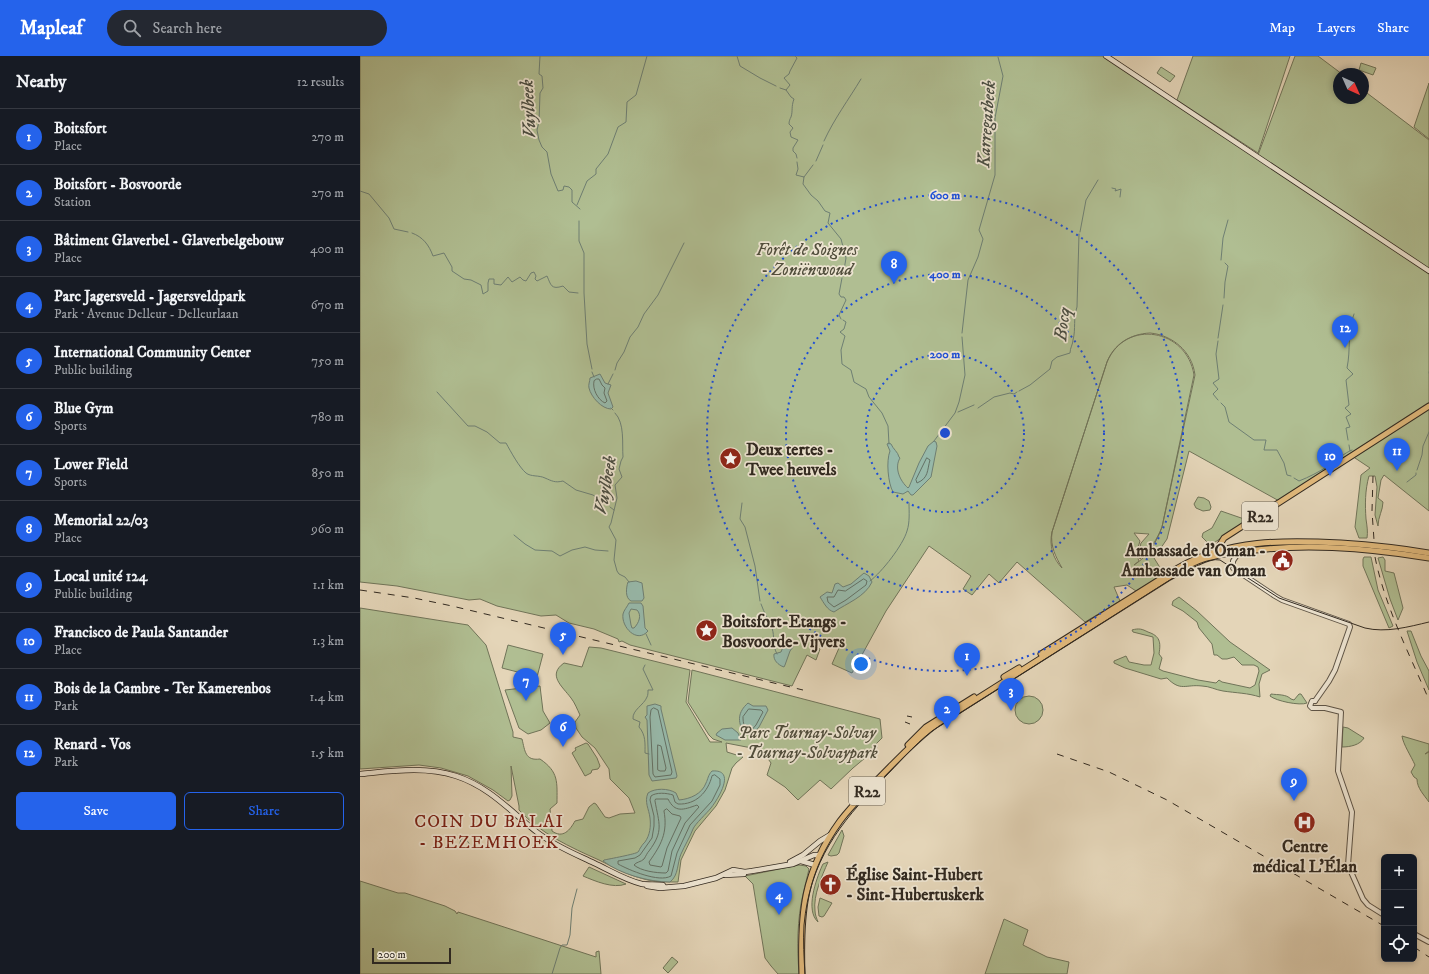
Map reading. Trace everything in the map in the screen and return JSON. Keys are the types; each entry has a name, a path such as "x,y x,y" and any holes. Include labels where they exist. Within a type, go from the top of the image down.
{"main road":[{"path":"1106,56 1429,271"},
{"name":"R22","path":"802,974 802,916 805,900 819,855 831,835 853,806 914,741 937,724 1190,561 1210,553 1221,553 1219,546 1221,541 1429,406"},
{"name":"R22","path":"1226,550 1226,541 1229,536"},
{"path":"1221,553 1226,550 1246,545 1270,542 1316,542 1380,546 1429,552"},
{"path":"1221,553 1280,548 1310,548 1374,551 1429,558"},
{"path":"360,774 407,770 429,770 467,780 492,794 533,829 549,840 622,876 647,886 657,888 684,886 802,861 815,866"},
{"path":"787,864 803,855 820,841 831,835"},
{"path":"799,862 814,855 819,855"},
{"path":"716,878 732,871 749,872"}],"street":[{"path":"1240,552 1233,561 1233,568 1279,599 1349,624 1350,626 1335,670 1317,704 1325,708 1341,712 1338,771 1352,812 1348,865 1363,899 1368,905 1381,913"},
{"path":"1417,936 1429,942"}],"green space":[{"name":"Forêt de Soignes - Zoniënwoud","path":"360,56 1108,56 1258,155 1295,56 1318,56 1334,68 1333,104 1369,104 1369,95 1429,140 1429,511 1384,475 1381,480 1378,498 1383,502 1378,526 1375,515 1377,487 1375,476 1369,476 1366,498 1367,538 1359,538 1355,527 1361,475 1370,468 1352,456 1281,502 1189,451 1167,539 1154,558 1164,574 1136,591 1127,585 1114,587 1120,601 1085,622 1017,562 999,583 989,574 972,595 963,589 971,576 929,546 886,611 852,673 832,664 839,648 822,640 818,648 820,649 816,660 807,655 792,686 630,645 622,641 619,642 618,639 594,629 569,623 556,615 541,616 497,606 480,599 469,600 397,586 360,582","holes":["1150,333 1166,337 1180,346 1190,359 1193,366 1195,375 1162,527 1194,375 1189,359 1180,347 1168,339 1155,335 1141,335 1128,339 1116,348 1107,362 1110,356 1118,345 1129,338 1136,335","1162,527 1154,544 1147,553 1139,562 1134,565 1139,561 1136,554 1140,541 1134,533 1149,534 1141,543 1138,555 1140,559 1153,544","1052,532 1054,552 1062,568 1052,552 1051,542"]},
{"path":"1193,56 1290,56 1258,153 1177,100"},
{"path":"1361,63 1376,68 1373,75 1369,74 1369,68 1360,68"},
{"path":"1161,67 1175,76 1170,82 1157,73"},
{"path":"1429,83 1429,139 1414,127"},
{"path":"1198,497 1209,501 1211,507 1210,510 1203,511 1196,508 1194,504"},
{"path":"1221,511 1247,520 1208,547 1208,543 1202,537 1203,533 1212,528"},
{"path":"1364,557 1371,557 1378,590 1393,626 1389,628 1363,566"},
{"path":"1383,557 1385,560 1385,571 1394,573 1403,608 1398,620 1378,558"},
{"path":"1179,597 1197,611 1230,642 1270,670 1262,674 1259,684 1260,697 1205,686 1180,686 1176,685 1167,678 1161,679 1114,663 1114,661 1126,656 1129,662 1151,665 1154,653 1153,637 1133,632 1132,630 1140,629 1155,635 1159,640 1159,654 1162,658 1159,669 1163,671 1216,683 1219,680 1250,688 1255,685 1259,671 1258,667 1254,665 1242,665 1234,657 1222,659 1217,655 1214,655 1212,644 1199,628 1197,622 1183,611 1172,605 1173,601"},
{"name":"Parc Tournay-Solvay - Tournay-Solvaypark","path":"360,608 468,625 486,645 513,732 513,737 522,739 526,754 531,758 540,759 551,768 556,778 557,803 550,809 552,831 560,834 566,832 575,821 583,819 589,807 594,803 605,817 609,818 620,814 635,813 629,798 610,779 609,769 595,748 582,737 576,728 575,722 580,715 574,702 560,685 556,676 559,667 564,663 582,667 589,647 601,648 690,670 686,702 710,742 722,742 713,739 709,735 688,702 692,670 880,719 882,738 876,744 877,748 831,789 820,780 798,800 785,787 767,775 771,763 762,750 726,743 727,752 743,757 732,768 725,790 716,806 695,831 681,860 678,882 659,882 648,880 623,872 567,845 546,833 528,819 519,810 511,766 512,796 508,801 493,790 468,776 441,768 419,765 360,769"},
{"path":"1407,631 1411,631 1429,671 1429,690 1417,662"},
{"path":"508,645 543,654 537,677 502,668"},
{"path":"540,686 543,711 550,723 541,730 528,734 519,728 505,690"},
{"path":"1271,694 1284,695 1294,700 1299,694 1301,694 1307,703 1299,704 1282,701 1273,698 1270,696"},
{"path":"1029,696 1035,697 1039,700 1042,704 1042,716 1039,720 1035,723 1029,724 1023,723 1019,720 1016,716 1015,710 1016,704 1019,700 1023,697"},
{"path":"1343,727 1348,728 1364,738 1354,745 1342,747"},
{"path":"1402,736 1429,744 1429,751 1425,754 1429,752 1429,802 1419,788 1417,779 1411,772 1415,765 1405,746"},
{"path":"586,743 597,758 600,766 598,769 592,770 591,773 585,776 572,753 576,750 575,748"},
{"path":"842,830 844,836 839,853 837,855 828,855"},
{"path":"828,862 818,886 815,899 815,912 818,922 814,917 812,910 813,895 822,866"},
{"path":"799,865 806,866 809,869 801,904 799,924 799,974 778,974 765,958 753,884 745,876"},
{"path":"589,867 626,884 615,886 598,882 583,876"},
{"path":"360,881 398,893 405,893 445,906 455,911 457,914 458,912 596,957 596,952 599,951 601,974 360,974"},
{"path":"820,898 832,903 822,917 819,916 818,907"},
{"path":"1004,919 1028,930 1023,945 1047,957 1069,962 1067,974 985,974"},
{"path":"672,957 678,962 668,973 663,968"}],"water":[{"path":"600,374 605,383 611,385 608,393 613,407 611,409 604,407 597,402 589,388 590,378"},
{"path":"934,441 936,442 937,446 931,477 913,495 911,495 908,491 903,494 893,492 889,478 888,460 890,451 887,444 891,444 900,458 898,462 899,474 908,488 928,446"},
{"path":"864,573 869,576 872,582 860,596 834,612 824,604 820,597 827,592 832,593 835,584 838,583 843,587 851,584"},
{"path":"636,581 642,583 644,598 642,601 631,601 627,595 626,590 628,582"},
{"path":"629,603 641,603 643,606 645,628 648,631 644,635 635,635 627,629 623,619 623,614","holes":["631,609 639,612 639,619 636,626 632,628 629,613"]},
{"path":"789,643 793,644 793,647 784,667 776,662 774,654 781,652 783,647"},
{"path":"748,703 753,706 766,706 768,710 759,727 751,736 744,733 740,725 740,713"},
{"path":"655,704 661,706 677,776 676,778 652,781 649,775 647,720 645,717 647,715 647,706"},
{"path":"732,728 738,733 741,740 725,740 716,735 722,729"},
{"path":"712,771 719,772 723,775 725,779 724,785 714,804 693,829 681,854 675,876 670,882 644,879 618,870 603,861 636,853 645,842 650,827 647,802 648,793 658,789 665,789 676,793 679,800 687,798 699,793 702,790"}],"waterway":[{"name":"Vuylbeek","path":"540,56 539,74 542,76 543,88 540,93 539,122 537,130 539,140 542,147 547,152 551,174 558,191 563,190 564,186 569,187 572,190 572,202 580,209"},
{"path":"577,205 587,181 596,174 596,169 608,154 618,127 626,122 627,102 636,95 647,56"},
{"path":"737,56 740,66 776,86"},
{"path":"795,56 797,58 789,74 784,78 790,85 786,90 794,99 789,124 793,128 790,132 791,137 798,140 793,148 797,158"},
{"name":"Karregatbeek","path":"962,333 968,280 978,257 983,239 979,230 995,175 995,118 1003,76 998,57"},
{"path":"824,141 861,79"},
{"path":"780,88 786,90"},
{"path":"816,161 823,145"},
{"path":"797,162 798,169 796,175 804,177 803,184 825,211 830,213 828,223 841,239 846,258 843,276"},
{"path":"804,177 813,165"},
{"name":"Bocq","path":"1080,232 1086,200 1098,180"},
{"path":"1112,188 1116,189 1115,191 1121,189 1120,197"},
{"path":"360,191 369,194 389,218 394,229 408,232"},
{"path":"1221,260 1223,238 1228,220"},
{"name":"Vuylbeek","path":"579,221 579,241 584,253 584,293 587,344 592,369"},
{"path":"412,233 425,242 430,248 433,256 444,253 452,267 452,271 464,279 471,280 481,285 483,294 488,291 489,279 494,279 494,284 501,285 508,277 512,282 520,277 526,281 531,273 534,272 536,276 535,279 537,281 547,276 552,286 563,286 569,292 578,293"},
{"name":"Bocq","path":"1019,391 1030,385 1050,369 1052,361 1057,357 1070,353 1073,343 1077,307 1079,234"},
{"path":"615,370 630,337 658,295 684,243"},
{"path":"1224,298 1228,266 1225,263"},
{"path":"841,319 839,315 846,300 839,294 842,278"},
{"path":"1218,338 1223,305"},
{"path":"1348,440 1346,428 1350,427 1346,417 1351,414 1345,408 1349,405 1346,380 1353,374 1347,368 1350,334 1354,314"},
{"path":"843,320 846,322 844,329 840,332 845,336 841,350 842,364 851,370 854,382 866,389 869,397 882,413 888,426 889,444"},
{"name":"Karregatbeek","path":"934,441 955,413 959,402 965,375 962,337"},
{"path":"1218,341 1216,354 1219,379 1213,383 1218,389 1213,394 1218,400"},
{"name":"Vuylbeek","path":"592,372 594,377"},
{"path":"608,384 613,374"},
{"path":"437,392 468,426 475,426 487,432 500,443 506,443 526,473 558,482 563,481 576,490 593,495 607,505"},
{"name":"Bocq","path":"978,408 994,397 1010,393 1014,394 1017,392"},
{"path":"1221,403 1225,407 1229,422 1254,440 1266,440 1264,450 1277,450 1284,463 1287,475 1291,476"},
{"name":"Bocq","path":"958,412 974,405"},
{"name":"Vuylbeek","path":"615,413 622,428 623,457 619,469 622,477 615,485 617,498 609,527 616,540 614,560 617,571 629,582"},
{"path":"1417,470 1422,455 1423,446 1429,432"},
{"path":"1349,445 1350,451"},
{"path":"1294,478 1299,481 1310,476 1352,450"},
{"path":"1407,482 1416,475 1416,473"},
{"path":"742,503 740,519 745,527 755,566 760,601"},
{"name":"Karregatbeek","path":"870,581 892,558 905,537 909,524 909,503"},
{"name":"Vuylbeek","path":"610,507 614,510"},
{"path":"514,535 535,550 552,551 560,556 572,550 585,547 595,550 608,551"},
{"path":"761,604 772,628 777,654"},
{"name":"Vuylbeek","path":"646,634 651,645"},
{"name":"Vuylbeek","path":"645,665 643,669 653,690 648,690 647,697 634,713 633,719 640,722 639,727 644,736 645,753 649,754"},
{"path":"454,839 466,839 470,845"},
{"path":"459,847 461,839"},
{"path":"552,974 560,948 562,945 567,945 570,935 572,908 577,889"}],"tram line":[{"path":"805,974 804,925 807,902 813,882 829,845 840,828 867,796 912,749 932,731 1184,571 1206,561 1220,560 1279,598 1365,628 1389,630 1429,622"}],"railway":[{"path":"1373,476 1372,511 1374,540"},
{"path":"1375,557 1379,576 1391,612 1429,700"},
{"path":"360,590 414,598 452,606 803,690"},
{"path":"907,716 912,717"},
{"path":"905,722 910,724"},
{"path":"1057,754 1109,772 1167,800 1381,924"},
{"path":"1417,949 1429,957"}],"place":[{"name":"Memorial 22/03","path":"894,284"},
{"name":"Renard - Vos","path":"1345,348"},
{"name":"Deux tertes - Twee heuvels","path":"730,459"},
{"name":"Bois de la Cambre - Ter Kamerenbos","path":"1397,471"},
{"name":"Francisco de Paula Santander","path":"1330,476"},
{"name":"Ambassade d'Oman - Ambassade van Oman","path":"1282,560"},
{"name":"Boitsfort-Etangs - Bosvoorde-Vijvers","path":"707,631"},
{"name":"International Community Center","path":"563,655"},
{"name":"Boitsfort","path":"967,676"},
{"name":"Lower Field","path":"526,701"},
{"name":"Bâtiment Glaverbel - Glaverbelgebouw","path":"1011,711"},
{"name":"Boitsfort - Bosvoorde","path":"947,729"},
{"name":"Blue Gym","path":"563,747"},
{"name":"Local unité 124","path":"1294,801"},
{"name":"Centre médical L'Élan","path":"1305,822"},
{"name":"Église Saint-Hubert - Sint-Hubertuskerk","path":"831,884"},
{"name":"Parc Jagersveld - Jagersveldpark","path":"779,915"}],"district":[{"name":"COIN DU BALAI - BEZEMHOEK","path":"489,831"}]}
